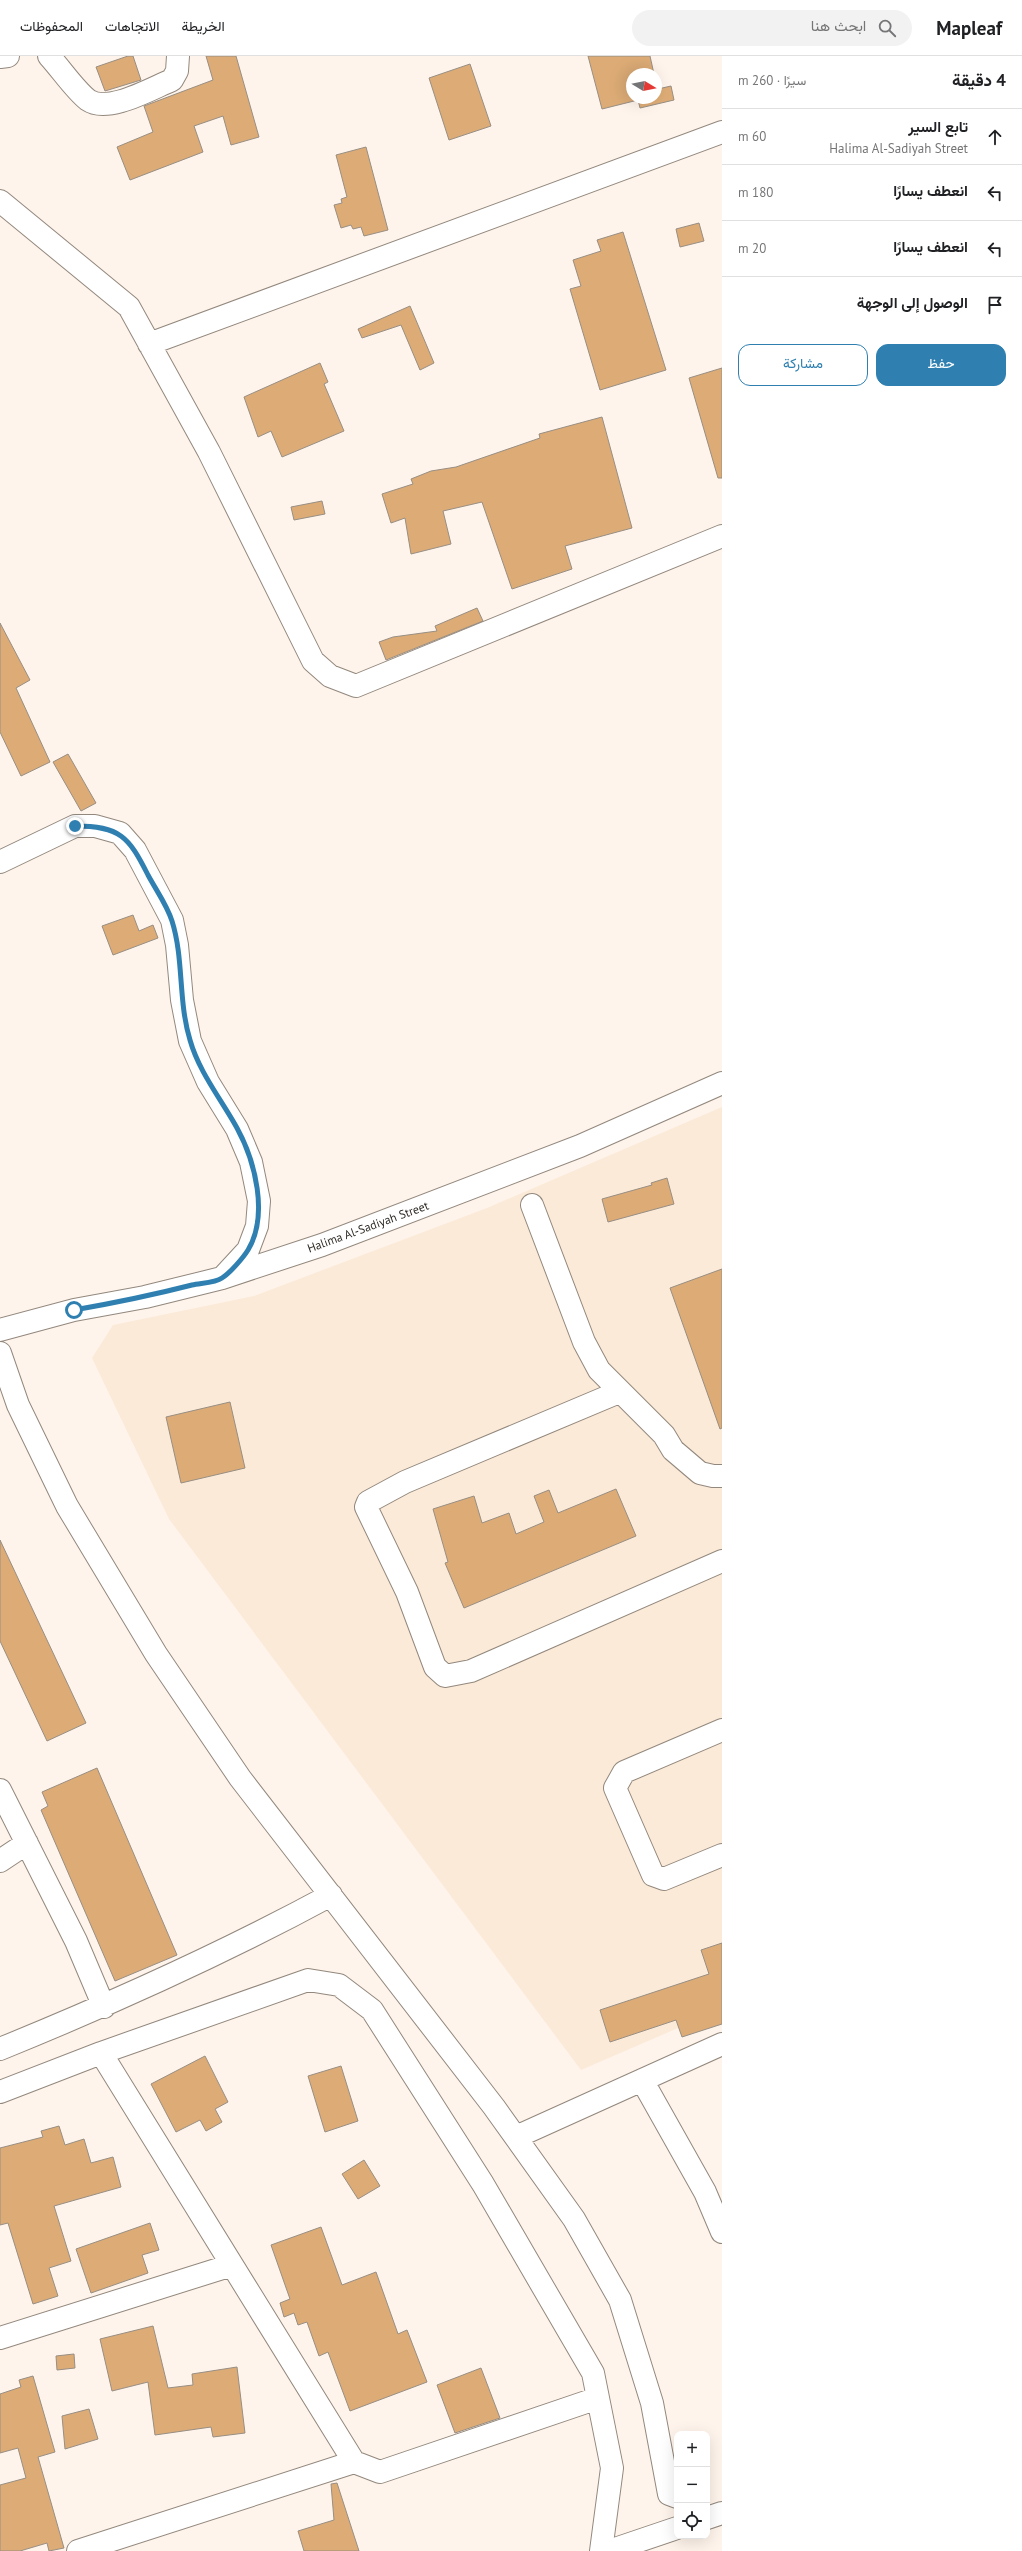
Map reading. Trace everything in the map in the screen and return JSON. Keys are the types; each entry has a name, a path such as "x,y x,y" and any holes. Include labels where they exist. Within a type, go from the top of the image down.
{"street":[{"path":"0,57 8,56"},
{"path":"49,56 88,100 99,104 112,104 172,80 177,71 178,56"},
{"path":"149,344 722,132"},
{"path":"0,201 129,307 209,452 313,661 330,676 356,686 722,536"},
{"path":"0,862 75,826 95,826 120,833 136,850 172,920 177,945 182,1000 190,1041 208,1082 238,1129 251,1162 259,1201 257,1226 248,1250 222,1278"},
{"name":"Halima Al-Sadiyah Street","path":"0,1330 74,1310 146,1297 222,1278 400,1216 580,1146 722,1082"},
{"path":"532,1205 584,1342 599,1370 619,1392 664,1434 673,1450 700,1473 713,1476 722,1476"},
{"path":"0,1353 18,1404 67,1506 156,1654 240,1778 516,2137 574,2219 620,2300 652,2403 669,2494 674,2496"},
{"path":"619,1392 405,1482 368,1502 366,1507 407,1592 435,1667 444,1676 471,1671 722,1561"},
{"path":"722,1730 624,1772 615,1788 653,1875 656,1878 664,1878 722,1855"},
{"path":"0,1790 76,1941 104,2007"},
{"path":"0,1861 27,1843"},
{"path":"0,2049 104,2007 263,1932 331,1895"},
{"path":"0,2092 101,2053 308,1980 339,1985 372,2010 483,2184 593,2373 612,2468 601,2551"},
{"path":"516,2137 722,2044"},
{"path":"101,2053 354,2462 380,2472 598,2398"},
{"path":"642,2080 705,2192 722,2232"},
{"path":"0,2338 232,2265"},
{"path":"78,2551 354,2462"},
{"path":"609,2551 674,2529"}],"shaded area":[{"path":"722,1107 722,2009 581,2070 169,1519 92,1358 113,1325 254,1296 487,1208"}],"building":[{"path":"128,56 133,56 141,80 105,91 96,67"},
{"path":"206,56 236,56 259,137 231,145 223,116 194,126 203,152 130,180 117,147 153,132 144,106 213,80"},
{"path":"588,56 650,56 653,68 626,68 626,103 602,109"},
{"path":"470,64 491,126 449,140 429,78"},
{"path":"671,86 674,100 662,103 662,88"},
{"path":"639,104 657,104 640,108"},
{"path":"366,147 388,230 364,236 361,227 353,229 351,225 341,228 334,205 342,203 341,199 347,197 336,155"},
{"path":"699,223 704,241 680,247 676,229"},
{"path":"623,232 666,370 600,390 570,289 581,286 573,260 601,251 597,240"},
{"path":"410,306 434,363 420,370 401,325 362,338 358,329"},
{"path":"320,363 328,382 324,384 344,431 282,457 271,431 258,437 244,397"},
{"path":"722,368 722,478 718,478 689,378"},
{"path":"602,417 632,528 565,546 572,569 512,589 482,502 443,511 451,544 411,554 405,518 391,523 382,494 413,484 411,479 431,471 456,467 540,438 539,434"},
{"path":"322,501 325,514 294,520 291,507"},
{"path":"477,608 483,621 386,660 379,642 393,637 437,631 435,626"},
{"path":"0,623 30,680 16,688 50,762 21,776 0,732"},
{"path":"68,754 96,803 81,811 53,762"},
{"path":"133,915 139,931 153,925 158,938 113,955 102,926"},
{"path":"667,1178 674,1204 608,1222 602,1199 652,1185 651,1183"},
{"path":"722,1269 722,1428 720,1429 670,1288"},
{"path":"230,1402 245,1468 181,1483 166,1417"},
{"path":"616,1489 636,1536 464,1608 445,1563 448,1562 433,1509 474,1496 482,1523 509,1513 516,1534 544,1522 534,1496 549,1490 558,1513"},
{"path":"0,1540 86,1723 47,1741 0,1641"},
{"path":"97,1768 177,1955 115,1981 41,1810 48,1806 42,1792"},
{"path":"722,1943 722,2024 682,2037 676,2020 610,2042 600,2010 709,1974 701,1950"},
{"path":"205,2056 228,2102 215,2109 222,2122 206,2131 200,2120 176,2132 151,2084"},
{"path":"341,2066 358,2121 325,2132 308,2076"},
{"path":"59,2126 65,2145 84,2139 91,2163 113,2157 121,2187 54,2206 71,2261 49,2268 58,2296 33,2304 8,2223 0,2225 0,2148 43,2137 41,2131"},
{"path":"364,2160 380,2186 358,2199 342,2174"},
{"path":"150,2223 159,2250 142,2255 148,2273 91,2293 76,2249"},
{"path":"321,2227 342,2285 376,2272 398,2334 407,2330 427,2382 350,2411 328,2352 319,2356 307,2322 298,2325 294,2313 284,2317 280,2303 290,2299 271,2245"},
{"path":"153,2326 168,2388 193,2385 192,2374 237,2367 245,2433 213,2437 211,2427 155,2435 148,2382 112,2391 100,2339"},
{"path":"74,2354 75,2368 57,2370 56,2356"},
{"path":"481,2368 500,2418 455,2433 437,2385"},
{"path":"33,2376 55,2452 38,2457 64,2548 49,2551 47,2543 20,2551 0,2551 0,2485 26,2478 18,2448 0,2453 0,2394 21,2387 19,2380"},
{"path":"89,2409 98,2439 65,2449 62,2416"},
{"path":"337,2483 359,2551 304,2551 298,2531 334,2520 331,2484"}],"route":[{"path":"74,1310 146,1297 222,1278 248,1250 257,1226 259,1201 251,1162 238,1129 208,1082 190,1041 182,1000 177,945 172,920 136,850 120,833 95,826 75,826"}]}
